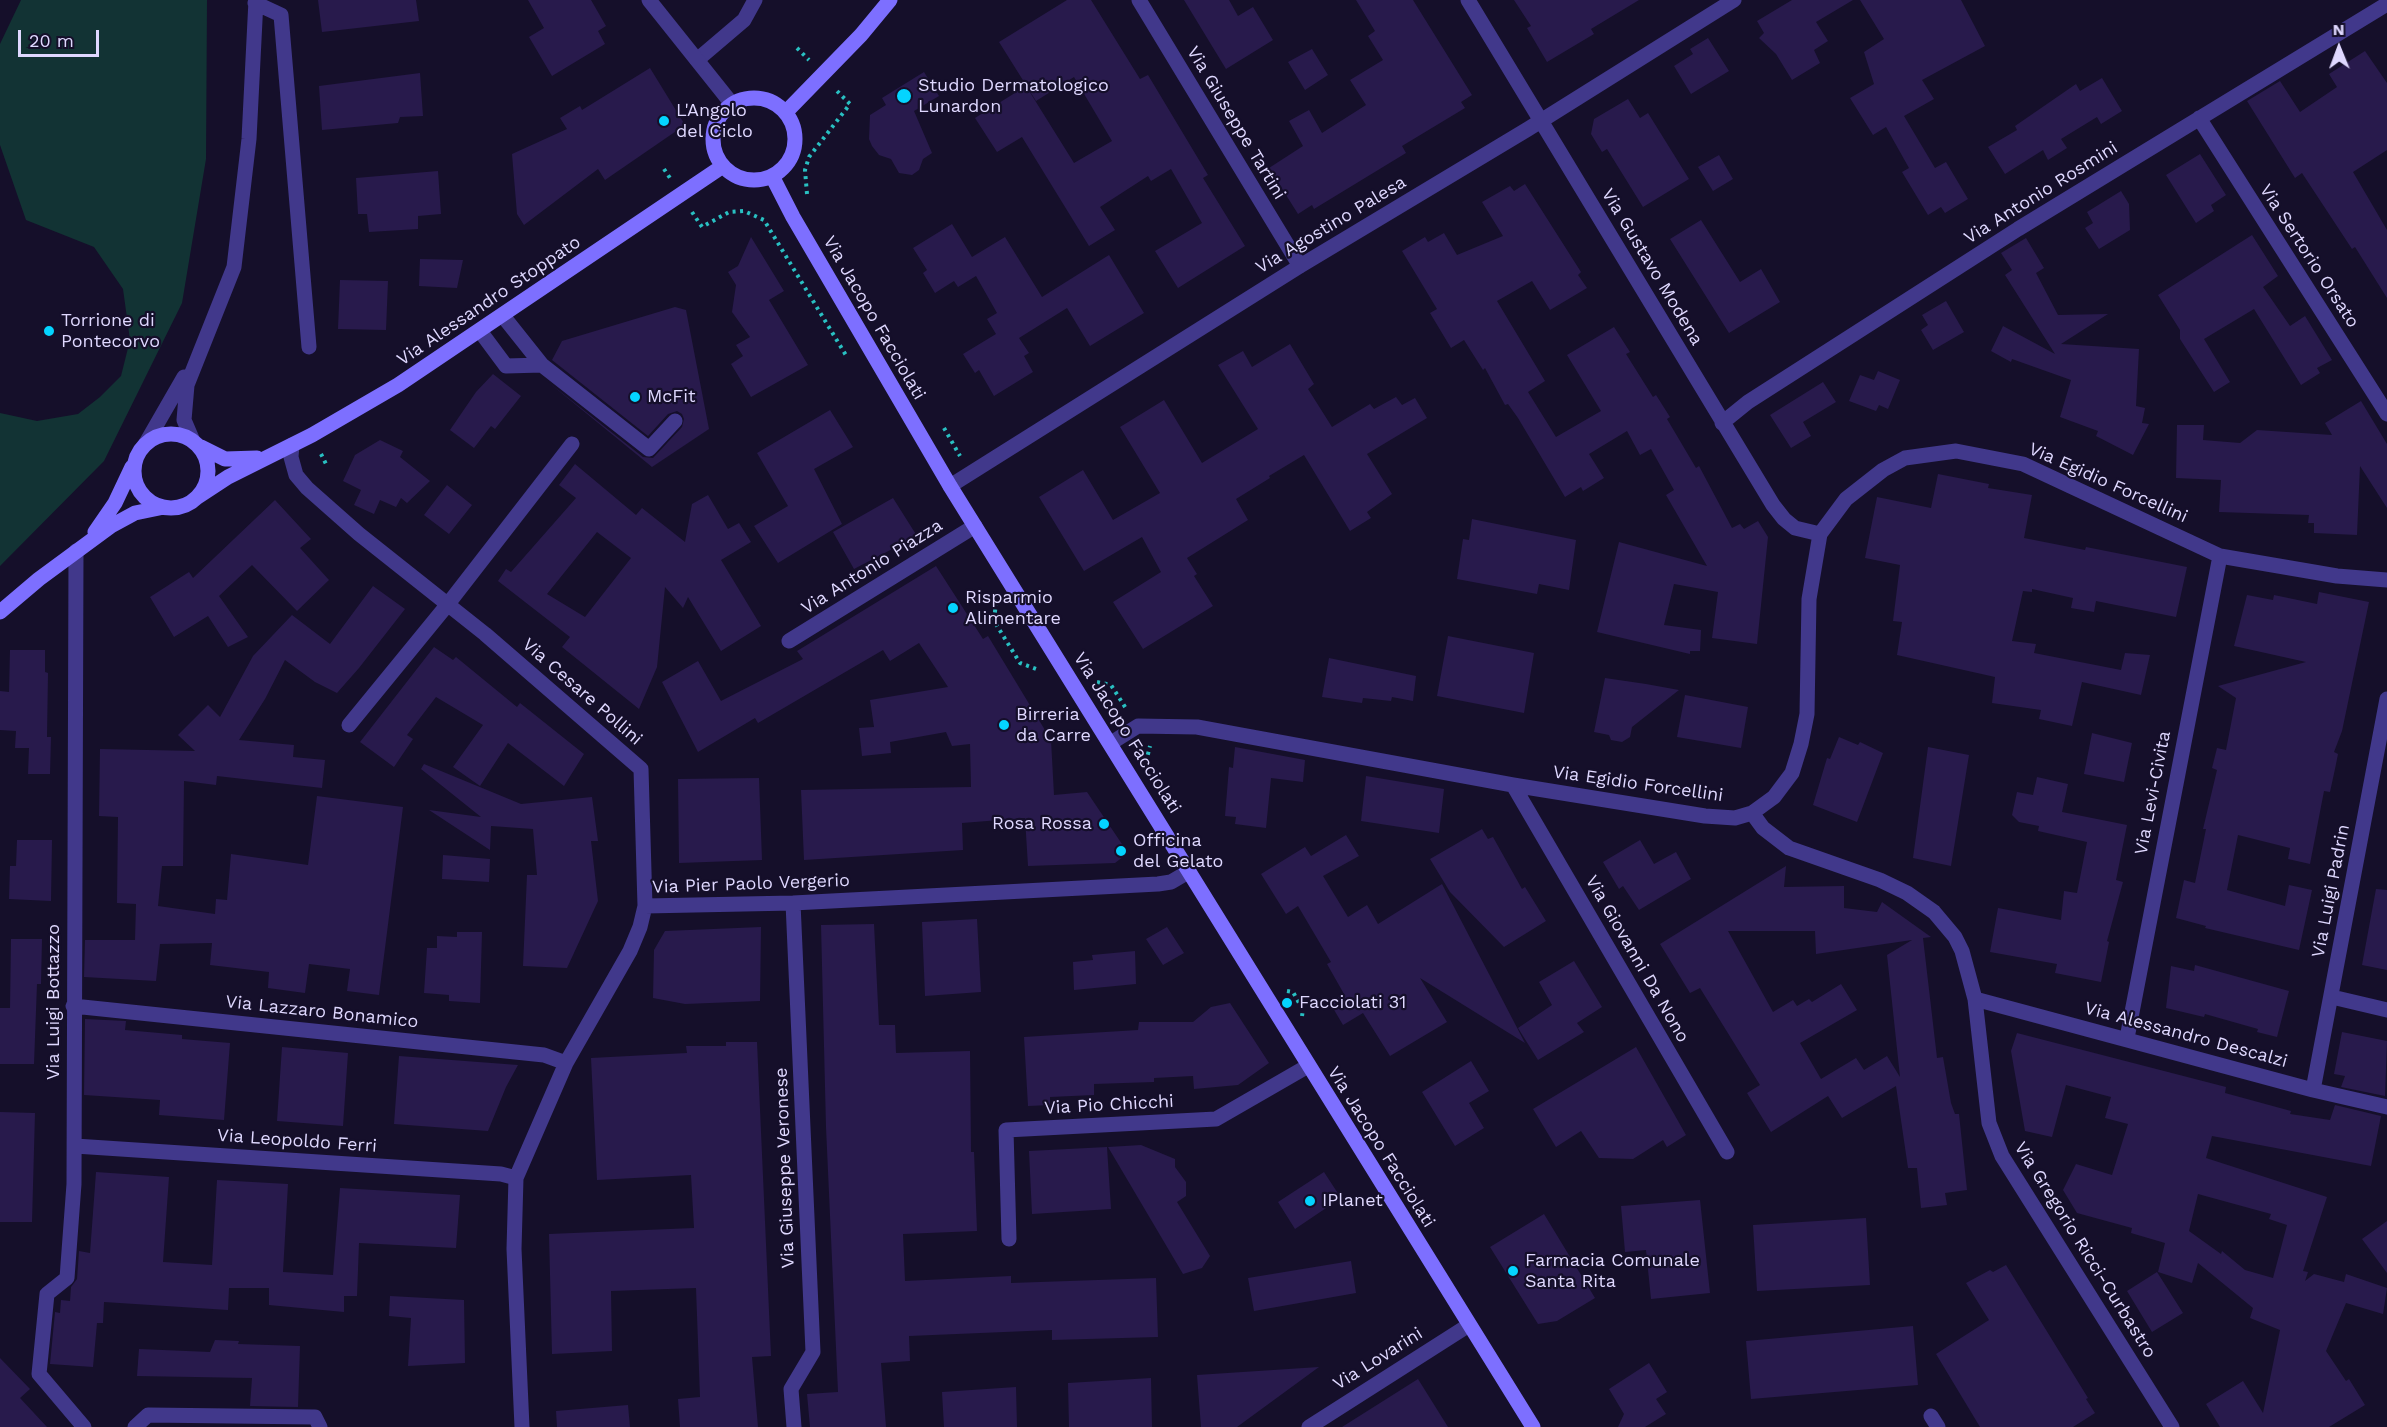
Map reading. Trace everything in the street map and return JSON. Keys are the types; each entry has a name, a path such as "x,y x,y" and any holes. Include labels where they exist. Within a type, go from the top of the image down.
{"main road":[{"path":"786,112 854,43 890,0"},
{"path":"746,98 761,98 775,103 786,112 792,123 795,147 783,169 772,176 755,180 738,177 723,166 716,154 713,140 715,126 732,104 746,98"},
{"name":"Via Alessandro Stoppato","path":"196,498 228,477 292,445 398,385 723,166"},
{"name":"Via Jacopo Facciolati","path":"772,176 793,217 950,486 1111,742 1188,872 1533,1427"},
{"path":"0,612 76,551 119,521 135,513 182,506 196,498 204,486 208,472 206,458 196,443 180,435 165,434 146,443 134,462 115,503 95,531 76,551"},
{"name":"Via Alessandro Stoppato","path":"196,443 208,453 225,459 269,456"},
{"path":"134,462 134,479 142,495 164,507"}],"street":[{"path":"649,0 732,104"},
{"path":"697,60 744,20 755,0"},
{"name":"Via Giuseppe Tartini","path":"1139,0 1300,266"},
{"name":"Via Gustavo Modena","path":"1468,0 1722,423 1784,519 1806,532 1820,534"},
{"name":"Via Agostino Palesa","path":"950,486 1300,266 1542,120 1734,0"},
{"path":"196,443 184,420 184,400 202,343 234,267 249,139 255,1 281,15 309,347"},
{"name":"Via Antonio Rosmini","path":"1722,423 1748,402 1888,312 2387,4"},
{"name":"Via Sertorio Orsato","path":"2199,118 2387,414"},
{"path":"503,316 542,365 649,449 675,421"},
{"path":"480,331 506,366 542,365"},
{"path":"146,443 202,343"},
{"path":"349,725 448,604 572,444"},
{"name":"Via Cesare Pollini","path":"292,445 291,457 296,475 359,534 448,604 641,769 645,906"},
{"name":"Via Egidio Forcellini","path":"1111,742 1138,726 1197,727 1513,785 1706,816 1735,818 1752,813 1774,797 1792,773 1801,744 1807,714 1809,599 1820,534 1846,499 1883,470 1905,458 1956,451 2023,464 2220,556 2337,576 2387,580"},
{"name":"Via Antonio Piazza","path":"789,641 975,526"},
{"name":"Via Luigi Bottazzo","path":"76,551 74,1184 66,1278 46,1294 39,1374 84,1427"},
{"name":"Via Levi-Civita","path":"2127,1038 2220,556"},
{"name":"Via Luigi Padrin","path":"2313,1090 2387,699"},
{"name":"Via Giovanni Da Nono","path":"1513,785 1727,1152"},
{"name":"Via Gregorio Ricci-Curbastro","path":"1752,813 1763,828 1789,848 1880,880 1907,893 1934,912 1955,937 1962,951 1975,999 1989,1124 2002,1156 2172,1427"},
{"name":"Via Pier Paolo Vergerio","path":"522,1427 514,1249 516,1178 566,1063 630,951 645,906 793,903 1158,884 1171,882 1188,872"},
{"name":"Via Giuseppe Veronese","path":"793,903 813,1352 791,1389 794,1427"},
{"path":"2332,997 2387,1010"},
{"name":"Via Alessandro Descalzi","path":"1975,999 2127,1038 2313,1090 2387,1107"},
{"name":"Via Lazzaro Bonamico","path":"73,1006 544,1054 566,1063"},
{"name":"Via Pio Chicchi","path":"1009,1239 1006,1130 1216,1119 1308,1066"},
{"name":"Via Leopoldo Ferri","path":"75,1146 501,1174 516,1178"},
{"name":"Via Lovarini","path":"1309,1427 1469,1325"},
{"path":"135,1427 148,1415 315,1417 320,1427"}],"path":[{"path":"809,198 806,193 805,170 809,157 850,104"},
{"path":"702,227 729,212 744,211 764,220 772,230"},
{"path":"941,424 970,474"},
{"path":"1093,675 1099,685 1111,685"}],"green space":[{"path":"21,0 207,0 206,159 182,303 104,461 0,566 0,413 37,421 78,414 100,397 121,376 130,340 123,289 94,247 26,220 0,145 0,44"}],"building":[{"path":"318,0 416,0 419,21 322,32"},
{"path":"528,0 591,0 606,26 598,31 605,44 552,76 529,37 544,28"},
{"path":"1067,0 1091,0 1140,79 1148,75 1208,175 1203,178 1245,246 1178,288 1155,251 1202,223 1171,169 1151,181 1148,176 1100,207 1115,230 1089,246 1022,137 997,152 975,118 1026,86 1074,163 1112,141 1074,77 1036,101 999,42"},
{"path":"1184,0 1229,0 1238,16 1253,7 1273,40 1226,69"},
{"path":"1356,0 1413,0 1472,95 1461,102 1465,108 1402,146 1406,153 1314,209 1312,205 1298,214 1269,168 1303,146 1289,121 1309,110 1322,133 1366,105 1350,80 1383,60 1368,36 1375,31"},
{"path":"1514,0 1639,0 1591,29 1594,34 1547,62 1527,28 1531,26"},
{"path":"1792,0 1853,0 1816,22 1828,41 1814,50 1820,63 1792,80 1776,54 1759,38 1764,33 1757,21"},
{"path":"1860,0 1961,0 1985,46 1922,80 1934,99 1904,116 1935,168 1946,162 1968,199 1945,213 1941,207 1928,215 1902,172 1909,168 1886,127 1873,135 1850,98 1874,84 1864,52 1884,39"},
{"path":"1708,38 1729,71 1691,94 1674,66 1693,54 1690,49"},
{"path":"1312,49 1328,75 1305,90 1288,62"},
{"path":"2365,51 2387,83 2387,150 2353,172 2387,230 2387,298 2355,247 2352,249 2302,173 2295,178 2247,101 2280,81 2300,112 2337,87 2329,74"},
{"path":"650,68 685,125 605,180 598,169 524,225 517,214 512,154 567,129 560,118 580,106 582,110"},
{"path":"924,72 939,96 914,111 932,153 923,159 919,170 912,175 899,173 891,159 879,155 872,146 869,139 870,115 886,105 882,98"},
{"path":"420,73 423,116 400,117 398,123 322,130 319,86"},
{"path":"2102,78 2122,111 2101,124 2097,117 2061,139 2067,148 2048,160 2043,150 2005,174 1988,147 2017,130 2015,126 2076,84 2080,91"},
{"path":"1628,99 1640,118 1648,113 1689,179 1643,207 1607,149 1602,152 1591,134 1594,119"},
{"path":"2200,154 2226,195 2211,205 2214,211 2196,223 2166,175"},
{"path":"1719,155 1733,179 1713,191 1698,167"},
{"path":"438,171 441,214 418,216 418,229 369,232 367,214 358,214 356,178"},
{"path":"1525,184 1581,272 1578,275 1587,288 1550,310 1532,281 1497,301 1545,381 1528,392 1556,437 1601,411 1567,355 1614,327 1630,352 1626,354 1653,397 1656,395 1670,417 1667,419 1696,468 1699,466 1732,528 1740,524 1744,529 1758,521 1768,537 1757,644 1712,638 1718,592 1674,584 1664,625 1701,630 1700,651 1690,651 1690,654 1597,632 1619,542 1707,566 1666,495 1674,490 1651,449 1640,455 1627,431 1589,454 1604,478 1583,491 1581,487 1565,497 1518,418 1508,404 1505,405 1485,368 1483,370 1464,340 1451,348 1430,313 1437,309 1402,251 1425,237 1428,242 1444,233 1457,255 1503,236 1482,202 1510,186 1514,191"},
{"path":"2121,191 2129,204 2130,230 2099,249 2085,228 2093,223 2087,212"},
{"path":"1701,220 1740,282 1761,269 1780,302 1729,333 1670,239"},
{"path":"952,224 972,257 1005,237 1042,297 1109,255 1144,313 1090,346 1067,308 1019,338 1029,353 1024,356 1033,372 994,396 979,370 975,373 963,354 996,334 987,319 997,313 976,276 958,287 954,281 935,293 923,273 927,270 913,248"},
{"path":"2252,235 2278,276 2263,287 2290,326 2305,316 2332,360 2317,368 2320,373 2301,385 2254,309 2204,339 2230,382 2214,392 2180,339 2180,330 2158,295"},
{"path":"751,237 784,291 769,300 808,365 751,397 731,364 743,356 736,345 750,337 732,312 736,285 728,272 738,266"},
{"path":"2026,238 2044,268 2036,273 2058,315 2108,314 2061,344 2139,349 2136,406 2145,408 2142,423 2149,424 2133,455 2096,436 2098,431 2060,417 2071,380 2012,359 2011,362 1991,351 2003,326 2055,354 2005,275 2012,270 2001,253"},
{"path":"420,259 463,260 457,288 419,286"},
{"path":"340,280 388,281 386,330 338,329"},
{"path":"1946,301 1964,332 1933,350 1921,330 1928,325 1922,315"},
{"name":"McFit","path":"675,307 686,310 709,429 652,467 548,382 643,457 653,458 682,427 684,419 682,414 677,411 668,414 648,436 552,360 562,341"},
{"path":"1290,344 1314,384 1308,389 1332,427 1370,404 1374,409 1396,397 1402,405 1415,398 1427,418 1367,454 1392,494 1367,512 1371,518 1350,531 1304,455 1269,476 1270,478 1236,499 1248,520 1187,558 1197,574 1194,576 1213,606 1143,649 1113,602 1161,572 1142,537 1084,571 1039,497 1083,470 1113,520 1160,493 1120,427 1164,400 1202,463 1258,429 1218,365 1243,351 1252,367"},
{"path":"1878,371 1900,380 1888,409 1879,405 1876,411 1849,401 1860,375 1874,380"},
{"path":"493,374 521,396 495,429 491,426 474,448 450,430 476,392"},
{"path":"1823,382 1836,402 1803,422 1811,436 1791,448 1770,415"},
{"path":"2361,401 2387,444 2387,508 2360,466 2357,535 2314,533 2314,523 2308,523 2309,515 2219,512 2221,480 2176,478 2177,425 2204,425 2203,440 2240,443 2257,430 2332,435 2325,423"},
{"path":"830,410 853,447 814,469 842,524 778,563 754,526 788,506 757,453"},
{"path":"380,440 403,451 400,457 430,481 407,503 401,498 396,507 380,500 374,514 354,505 361,490 343,481 355,455"},
{"path":"575,464 636,515 642,508 685,542 692,504 708,495 728,529 739,523 751,542 721,560 761,626 721,651 688,597 683,608 665,587 657,667 639,709 562,647 570,637 498,581 506,569 511,572 576,498 559,485","holes":["597,532 631,558 585,617 547,594"]},
{"path":"1938,474 1989,484 1988,488 2032,495 2024,538 2085,550 2086,547 2187,567 2176,617 2096,601 2094,612 2071,608 2073,598 2032,589 2032,592 2023,591 2012,641 2036,644 2034,653 2121,670 2125,653 2150,655 2141,695 2082,682 2072,726 2039,719 2041,710 1992,703 1995,677 1897,655 1902,622 1893,621 1900,565 1865,558 1877,497 1931,508"},
{"path":"447,485 472,505 449,534 424,515"},
{"path":"893,498 917,536 854,569 833,532"},
{"path":"275,500 311,539 300,548 329,580 297,611 252,565 219,596 248,637 228,647 208,616 174,637 150,597 189,572 193,578"},
{"path":"1472,519 1576,540 1569,590 1539,584 1537,594 1457,579 1463,539 1469,540"},
{"path":"936,566 983,639 988,636 1051,740 1054,795 1087,792 1128,853 1115,863 1028,866 1025,818 962,823 963,850 804,860 801,790 971,787 970,744 952,746 946,732 890,742 891,753 862,756 859,728 874,727 870,700 948,687 919,643 890,661 883,650 758,723 755,718 698,752 662,682 698,661 721,701 803,659 797,651"},
{"path":"373,586 405,609 359,668 337,693 315,682 285,660 265,699 239,740 294,745 293,757 325,760 322,788 217,776 216,785 184,781 183,866 162,866 158,906 215,914 216,899 227,900 231,854 308,865 317,796 403,807 379,995 347,991 350,969 309,964 305,993 268,988 269,972 210,965 212,943 160,944 156,981 84,977 85,940 135,940 136,904 117,903 118,817 99,816 100,749 195,751 178,735 208,705 220,717 253,656 292,615 330,644"},
{"path":"2319,592 2369,602 2342,731 2334,752 2338,754 2330,792 2324,791 2310,864 2288,859 2290,848 2238,835 2227,890 2285,906 2289,885 2312,890 2299,950 2205,928 2206,926 2176,918 2184,880 2195,883 2206,829 2203,829 2217,770 2212,768 2217,748 2226,750 2236,698 2218,686 2306,662 2234,646 2247,595 2273,600 2274,595 2317,604"},
{"path":"1448,636 1534,653 1524,713 1437,696"},
{"path":"434,647 453,660 456,657 517,707 520,703 584,754 564,786 508,743 480,786 453,767 483,725 436,697 407,735 413,739 394,767 360,742"},
{"path":"10,650 45,650 45,672 48,673 47,737 51,737 50,774 28,774 29,748 15,748 16,731 0,730 0,691 9,692"},
{"path":"1329,658 1416,676 1413,701 1392,697 1391,701 1363,698 1362,703 1322,697"},
{"path":"1605,678 1679,690 1632,727 1630,737 1622,742 1611,740 1609,735 1594,732"},
{"path":"1685,695 1748,707 1741,748 1677,737"},
{"path":"2092,733 2132,743 2124,782 2084,774"},
{"path":"1839,737 1858,745 1860,742 1883,753 1857,822 1813,805 1827,758 1830,759"},
{"path":"1235,747 1305,760 1303,782 1271,778 1266,828 1235,824 1236,817 1225,816 1229,767 1233,768"},
{"path":"1928,747 1969,755 1951,866 1913,858"},
{"path":"424,764 521,804 592,797 598,841 591,841 598,901 567,968 523,966 527,875 537,875 533,829 491,826 490,850 429,810 481,817 421,769"},
{"path":"1366,776 1444,789 1439,833 1361,821"},
{"path":"2037,777 2068,784 2062,812 2127,825 2116,880 2123,882 2107,941 2109,942 2101,982 2055,973 2057,964 1990,952 1998,908 2061,920 2064,891 2077,893 2087,842 2038,831 2039,826 2019,822 2012,815 2017,792 2033,795"},
{"path":"759,778 762,860 679,863 678,779"},
{"path":"1482,829 1488,839 1493,837 1522,889 1525,887 1546,921 1504,947 1450,892 1430,859"},
{"path":"1346,835 1359,856 1323,876 1348,917 1367,905 1378,924 1442,884 1525,1043 1420,978 1447,1022 1390,1056 1363,1013 1343,1025 1330,1003 1344,994 1327,964 1331,962 1298,906 1286,914 1261,874 1305,847 1311,856"},
{"path":"17,840 52,840 51,901 9,899 10,866 16,866"},
{"path":"1640,840 1654,864 1676,852 1691,879 1639,910 1623,886 1619,889 1603,862"},
{"path":"443,855 490,859 489,882 442,879"},
{"path":"1786,866 1784,887 1844,886 1844,908 1877,912 1882,902 1931,937 1923,938 1937,1058 1943,1057 1951,1103 1955,1114 1959,1114 1967,1190 1945,1193 1947,1205 1921,1208 1917,1168 1908,1168 1896,1086 1842,1118 1828,1096 1771,1132 1747,1093 1760,1085 1700,988 1690,993 1660,944","holes":["1728,931 1815,931 1816,954 1912,940 1887,955 1900,1077 1887,1056 1864,1070 1856,1058 1821,1079 1800,1043 1857,1010 1841,984 1812,1002 1809,999 1797,1006 1793,1000 1773,1012"]},
{"path":"2376,889 2387,890 2387,970 2362,965"},
{"path":"977,919 981,992 925,996 922,922"},
{"path":"874,924 879,1025 895,1025 896,1053 970,1051 971,1152 974,1152 977,1231 903,1234 905,1281 1011,1276 1011,1283 1156,1278 1158,1337 1052,1340 1052,1330 909,1336 910,1361 881,1363 886,1427 810,1427 807,1394 838,1392 826,1127 821,925"},
{"path":"761,927 760,1001 685,1004 653,998 654,950 665,931"},
{"path":"1167,927 1184,953 1163,965 1146,939"},
{"path":"457,932 482,932 480,1003 449,1001 449,995 424,993 427,948 437,948 437,936 457,937"},
{"path":"11,939 42,939 41,984 37,984 34,1064 0,1064 0,1008 10,1008"},
{"path":"1135,951 1136,984 1074,990 1073,962 1093,960 1092,955"},
{"path":"1574,961 1602,1007 1577,1023 1584,1032 1538,1060 1518,1028 1552,1005 1539,982"},
{"path":"2195,965 2289,991 2277,1037 2257,1032 2258,1029 2205,1014 2204,1017 2166,1008 2171,966 2194,971"},
{"path":"1230,1003 1269,1063 1238,1085 1194,1089 1193,1076 1154,1078 1154,1082 1094,1084 1094,1095 1050,1097 1050,1105 1028,1106 1024,1037 1138,1030 1139,1022 1193,1022 1211,1007"},
{"path":"85,1019 126,1021 125,1030 182,1035 182,1039 230,1043 224,1120 159,1115 160,1100 84,1095"},
{"path":"2342,1032 2387,1041 2385,1096 2341,1087 2345,1076 2334,1074"},
{"path":"2017,1033 2226,1087 2225,1093 2291,1111 2290,1114 2330,1120 2335,1105 2381,1116 2371,1166 2212,1136 2206,1158 2327,1197 2303,1271 2308,1272 2305,1281 2314,1274 2344,1282 2346,1274 2387,1288 2383,1314 2346,1303 2326,1351 2346,1381 2349,1379 2365,1405 2329,1427 2220,1427 2206,1404 2243,1381 2263,1413 2280,1330 2250,1318 2253,1308 2198,1263 2192,1283 2158,1272 2165,1243 2131,1233 2132,1228 2077,1213 2063,1190 2076,1164 2112,1175 2128,1124 2105,1118 2111,1097 2066,1085 2052,1137 2025,1131 2011,1051","holes":["2198,1194 2271,1214 2269,1219 2287,1225 2273,1278 2245,1270 2222,1251 2221,1254 2189,1231"]},
{"path":"726,1042 757,1042 771,1356 752,1357 758,1427 680,1427 678,1399 700,1397 696,1288 611,1291 612,1351 552,1354 549,1234 694,1228 691,1175 597,1180 591,1058 687,1053 686,1046 726,1046"},
{"path":"282,1047 348,1053 343,1126 277,1121"},
{"path":"1636,1047 1686,1135 1667,1147 1663,1140 1633,1159 1599,1158 1581,1131 1556,1147 1533,1109"},
{"path":"399,1056 518,1065 506,1087 488,1131 394,1124"},
{"path":"1471,1061 1489,1091 1469,1103 1484,1128 1455,1146 1422,1092"},
{"path":"0,1112 35,1113 32,1222 0,1222"},
{"path":"1141,1145 1175,1159 1175,1167 1186,1182 1186,1196 1177,1202 1210,1256 1202,1268 1183,1274 1108,1147"},
{"path":"1107,1147 1111,1209 1032,1214 1029,1151"},
{"path":"96,1172 169,1177 163,1262 212,1265 217,1180 288,1184 283,1272 333,1275 340,1188 460,1195 456,1248 359,1243 357,1296 344,1296 344,1312 269,1305 269,1288 229,1288 228,1310 104,1302 103,1323 97,1323 93,1367 50,1364 55,1312 60,1313 61,1300 70,1301 71,1287 77,1279 79,1251 90,1253"},
{"path":"1324,1172 1341,1198 1295,1229 1278,1202"},
{"path":"1700,1200 1710,1293 1651,1299 1646,1250 1625,1252 1621,1206"},
{"path":"1544,1214 1595,1298 1557,1321 1538,1324 1490,1247"},
{"path":"1866,1218 1870,1285 1757,1291 1753,1225"},
{"path":"2387,1221 2387,1273 2362,1239"},
{"path":"1351,1261 1356,1293 1254,1311 1248,1278"},
{"path":"2006,1265 2095,1413 2073,1427 1980,1427 1936,1354 1989,1320 1966,1283 1990,1270 1993,1272"},
{"path":"2157,1272 2183,1313 2152,1332 2127,1291"},
{"path":"390,1296 464,1300 465,1363 408,1366 411,1318 389,1316"},
{"path":"1913,1326 1918,1385 1751,1399 1746,1341"},
{"path":"215,1340 239,1341 238,1344 300,1346 298,1407 250,1406 252,1378 137,1376 139,1349 210,1352"},
{"path":"0,1358 30,1389 20,1398 47,1427 0,1427"},
{"path":"1649,1363 1667,1392 1656,1399 1666,1414 1645,1427 1618,1427 1624,1414 1609,1389"},
{"path":"1319,1367 1237,1427 1201,1427 1197,1375"},
{"path":"1151,1378 1152,1427 1069,1427 1068,1383"},
{"path":"1418,1379 1448,1427 1342,1427"},
{"path":"1016,1387 1017,1427 944,1427 942,1392"},
{"path":"628,1405 630,1427 557,1427 556,1411"}],"place":[{"name":"Studio Dermatologico Lunardon","path":"904,96"},
{"name":"L'Angolo del Ciclo","path":"664,121"},
{"name":"Torrione di Pontecorvo","path":"49,331"},
{"name":"McFit","path":"635,397"},
{"name":"Risparmio Alimentare","path":"953,608"},
{"name":"Birreria da Carre","path":"1004,725"},
{"name":"Rosa Rossa","path":"1104,824"},
{"name":"Officina del Gelato","path":"1121,851"},
{"name":"Facciolati 31","path":"1287,1003"},
{"name":"IPlanet","path":"1310,1201"},
{"name":"Farmacia Comunale Santa Rita","path":"1513,1271"}]}
